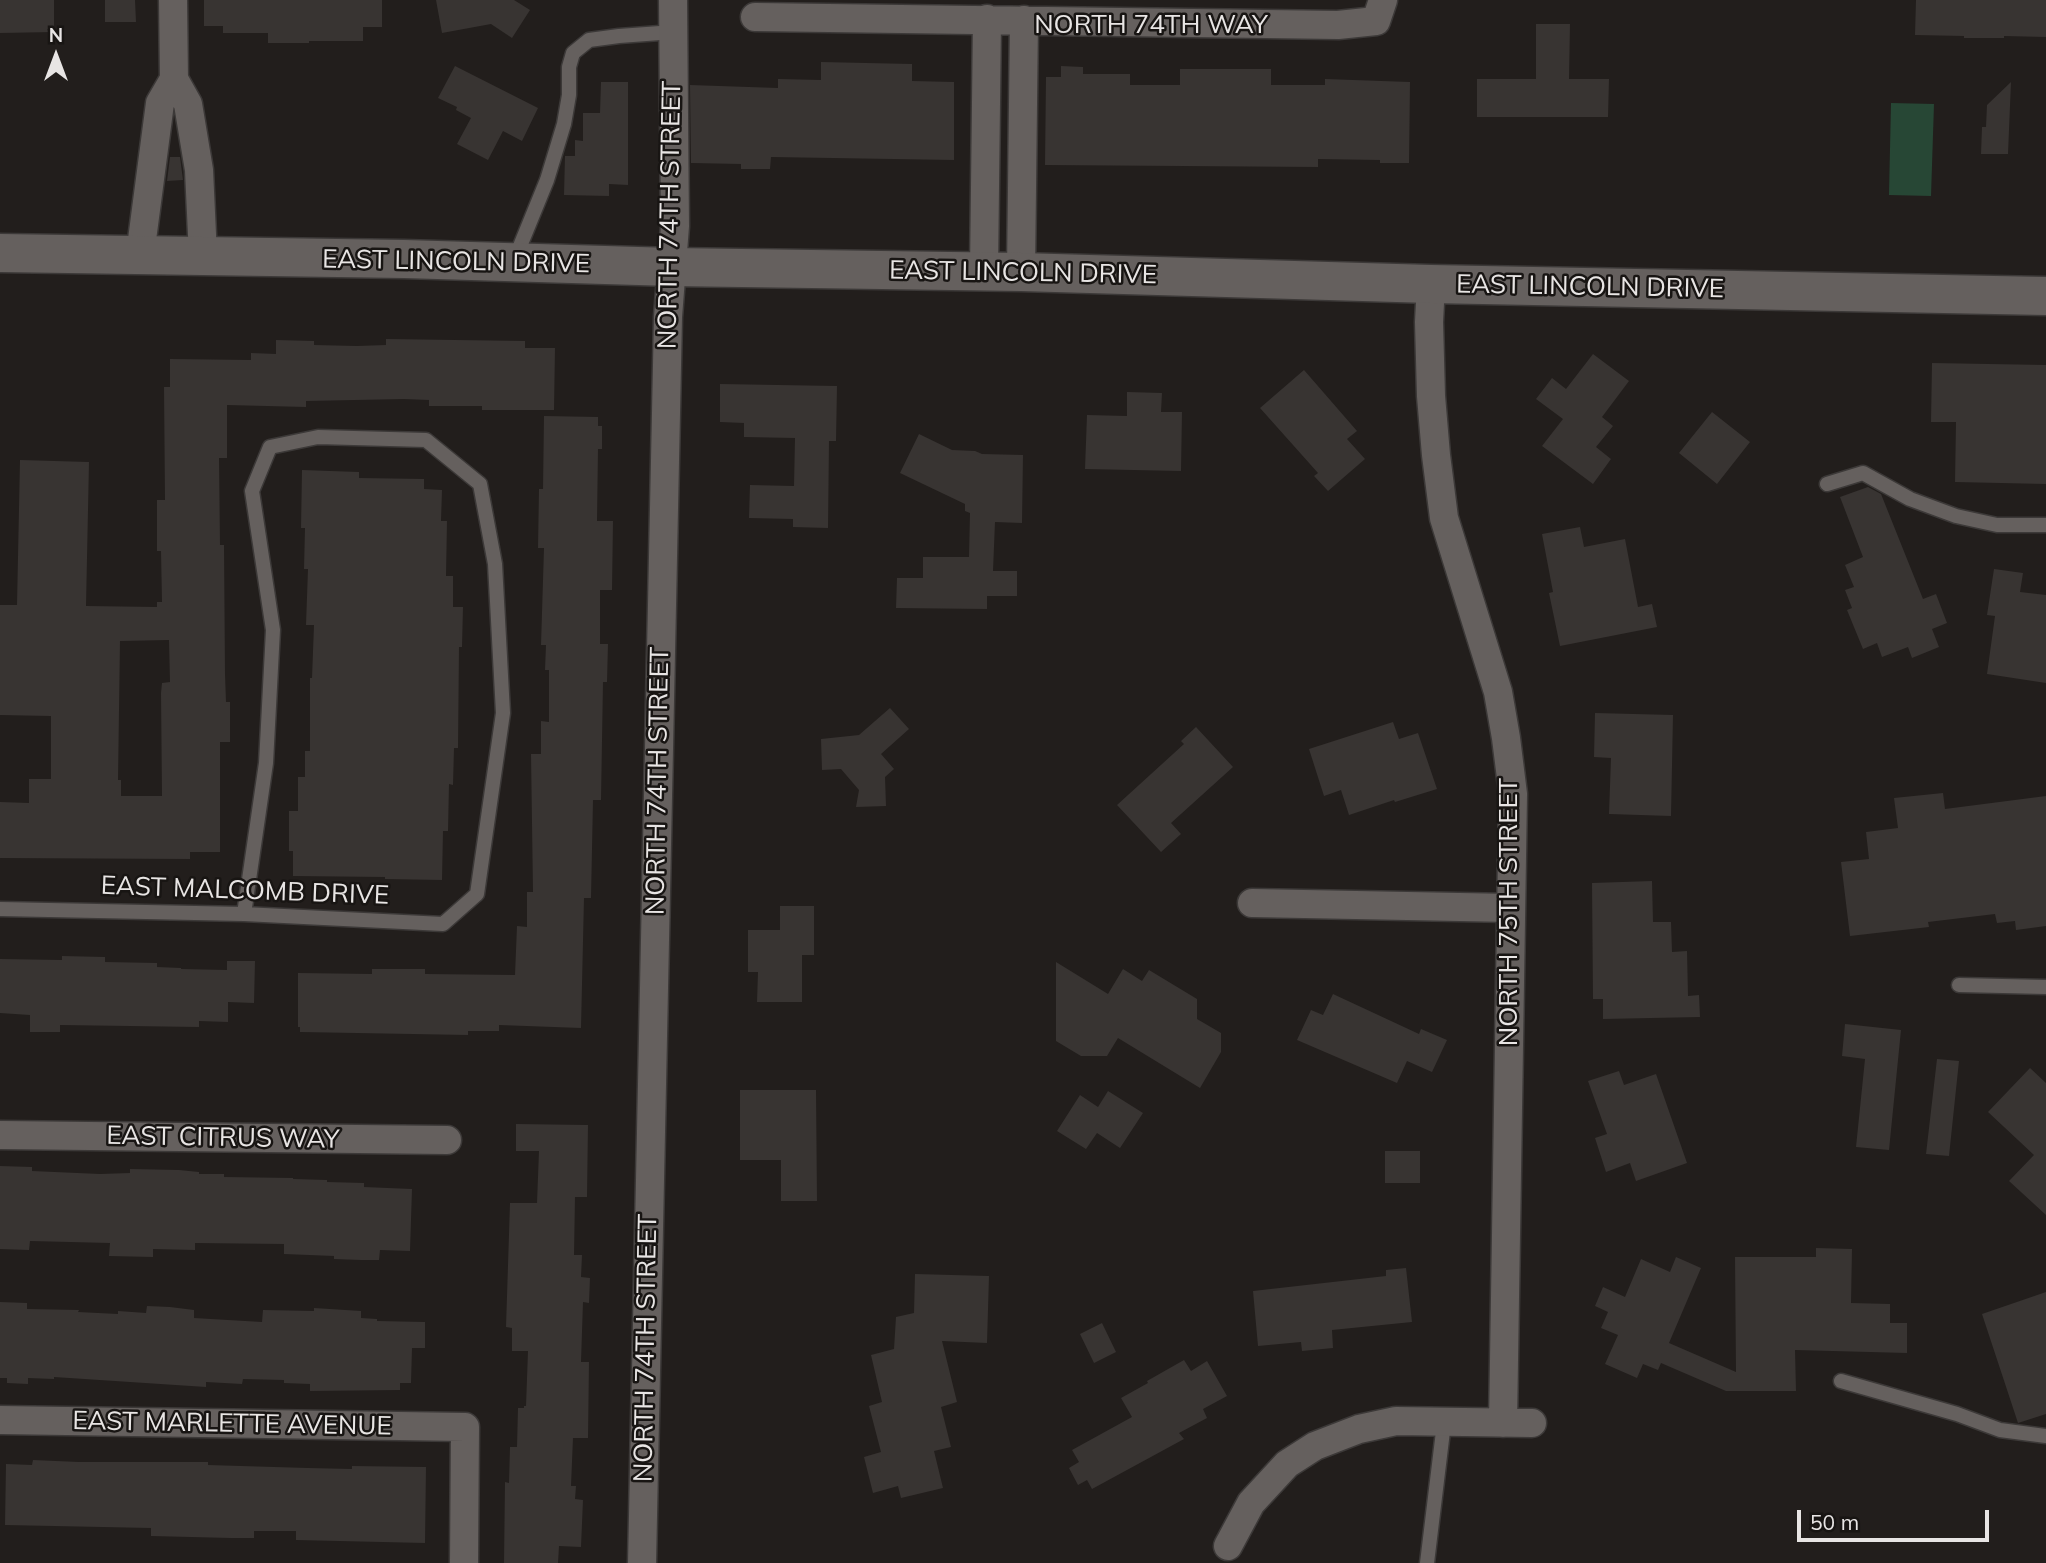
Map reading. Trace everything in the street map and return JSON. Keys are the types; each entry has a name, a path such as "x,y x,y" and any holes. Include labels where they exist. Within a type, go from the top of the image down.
{"main road":[{"name":"EAST LINCOLN DRIVE","path":"0,253 2046,296"}],"street":[{"path":"173,0 174,79 188,104 199,170 203,256"},
{"name":"NORTH 74TH STREET","path":"642,1563 667,345 675,226 673,0"},
{"name":"NORTH 74TH WAY","path":"1002,272 1024,20 1338,25 1376,21 1383,0"},
{"path":"755,17 1024,20"},
{"path":"987,19 1002,272"},
{"path":"140,256 160,103 174,79"},
{"name":"NORTH 75TH STREET","path":"1431,284 1430,396 1444,518 1498,692 1513,794 1503,1423"},
{"path":"1252,903 1511,908"},
{"name":"EAST CITRUS WAY","path":"0,1135 447,1140"},
{"name":"EAST MARLETTE AVENUE","path":"0,1420 464,1427 464,1563"},
{"path":"1228,1546 1251,1503 1287,1464 1315,1446 1360,1429 1396,1421 1532,1423"}],"lane":[{"path":"513,263 547,180 564,124 569,95 569,67 573,53 589,40 674,32"},
{"name":"EAST MALCOMB DRIVE","path":"0,909 244,914 443,924 477,894 503,713 495,564 480,484 426,440 318,437 270,447 252,491 273,630 266,763 244,914"},
{"path":"1826,484 1863,474 1910,499 1956,516 1997,525 2046,525"},
{"path":"1959,985 2046,987"},
{"path":"1841,1381 1957,1414 2000,1430 2046,1436"},
{"path":"1427,1563 1444,1423"}],"green space":[{"path":"1891,103 1934,104 1931,196 1889,195"}],"building":[{"path":"0,0 54,0 54,32 0,33"},
{"path":"105,0 135,0 136,22 105,22"},
{"path":"204,0 382,0 382,27 363,27 363,41 268,43 268,33 223,33 223,26 204,26"},
{"path":"436,0 514,0 530,10 512,38 491,24 442,33"},
{"path":"1916,0 2046,0 2046,37 1964,38 1915,35"},
{"path":"1536,24 1570,24 1569,79 1609,79 1608,117 1477,117 1477,79 1536,79"},
{"path":"821,62 912,64 912,81 954,82 954,160 771,157 770,169 741,169 741,164 691,163 690,85 778,88 778,79 821,80"},
{"path":"455,66 538,108 522,141 503,131 488,160 457,144 471,118 456,110 457,107 438,98"},
{"path":"1061,66 1083,67 1083,74 1130,74 1130,85 1180,85 1180,69 1271,69 1271,85 1325,85 1325,79 1410,82 1409,163 1318,159 1318,167 1045,165 1046,77 1061,77"},
{"path":"601,82 628,82 628,185 609,184 609,196 564,195 565,156 575,156 575,140 583,141 583,113 600,113"},
{"path":"2011,82 2008,154 1981,154 1982,127 1986,127 1987,105"},
{"path":"170,157 180,157 183,180 167,181"},
{"path":"386,339 525,341 525,348 555,348 554,410 482,410 482,406 429,406 429,400 404,399 306,401 306,407 227,405 227,458 219,458 220,545 224,545 226,702 230,702 230,742 220,742 220,852 190,852 190,859 0,858 0,802 29,803 29,779 51,779 51,716 0,715 0,605 17,605 20,460 89,462 86,606 157,607 157,602 162,602 161,551 157,551 157,500 165,500 164,387 170,387 170,359 251,360 251,353 276,354 276,340 314,341 314,345 386,345","holes":["169,640 170,682 162,683 161,693 162,796 121,796 121,780 118,780 120,641"]},
{"path":"1593,354 1629,381 1602,417 1613,426 1596,447 1611,459 1593,484 1542,446 1563,419 1536,399 1552,378 1566,389"},
{"path":"1932,363 2046,365 2046,484 1955,482 1956,422 1931,422"},
{"path":"1304,370 1357,431 1347,439 1365,459 1328,491 1314,476 1318,473 1260,408"},
{"path":"720,384 837,386 836,441 829,441 828,528 793,527 793,519 749,518 750,485 794,486 795,438 744,437 744,423 720,422"},
{"path":"1127,392 1162,393 1161,412 1182,412 1181,471 1085,469 1087,415 1127,416"},
{"path":"1712,412 1750,442 1717,484 1679,453"},
{"path":"544,416 598,417 598,426 602,426 602,449 598,449 597,521 613,521 612,590 600,590 600,644 608,644 607,682 603,682 601,800 593,800 591,898 584,898 581,1028 499,1025 499,1031 468,1031 468,1035 300,1032 298,973 372,974 372,969 425,969 425,974 515,975 517,926 527,927 527,892 533,892 531,754 541,754 541,721 549,722 549,670 545,670 546,645 541,645 544,548 538,548 539,489 543,489"},
{"path":"919,434 952,450 1023,455 1022,523 995,522 993,571 1017,571 1017,596 987,596 987,609 896,608 897,578 923,578 923,557 969,557 970,513 965,511 965,504 900,473"},
{"path":"302,470 359,472 359,478 424,479 424,489 442,490 441,521 447,521 446,576 453,576 453,607 463,607 462,647 459,647 458,748 454,748 453,785 449,784 448,831 443,831 442,880 293,876 293,851 289,851 289,811 298,811 298,777 305,777 305,751 310,751 310,678 314,625 306,625 308,569 304,569 305,528 301,528"},
{"path":"1868,487 1881,494 1923,599 1936,594 1947,623 1932,629 1939,647 1912,658 1908,647 1882,657 1877,643 1863,649 1847,610 1852,608 1845,590 1854,587 1845,565 1863,557 1840,497"},
{"path":"1580,527 1584,547 1625,539 1638,607 1652,604 1657,627 1560,646 1549,593 1553,592 1542,534"},
{"path":"1994,569 2023,573 2020,592 2046,595 2046,683 1987,674 1995,616 1987,615"},
{"path":"890,708 909,729 881,754 894,769 885,777 886,806 856,807 859,790 841,769 822,770 821,739 859,735"},
{"path":"1595,713 1673,715 1671,816 1609,814 1611,758 1594,757"},
{"path":"1393,722 1399,739 1418,733 1437,789 1349,815 1341,790 1324,796 1309,749"},
{"path":"1196,727 1233,767 1171,823 1181,834 1161,852 1117,805 1184,744 1181,741"},
{"path":"1943,793 1945,809 2046,796 2046,926 2016,930 2015,921 1997,923 1995,914 1928,922 1929,927 1850,936 1841,862 1869,859 1866,832 1898,828 1894,798"},
{"path":"1652,881 1653,922 1671,922 1672,952 1687,951 1688,996 1699,995 1700,1017 1603,1019 1603,999 1593,999 1592,883"},
{"path":"780,906 814,906 814,955 802,955 802,1002 757,1002 758,972 748,972 748,930 780,930"},
{"path":"62,956 105,957 105,962 157,963 157,967 181,969 227,970 227,961 255,961 254,1003 228,1002 228,1022 199,1021 199,1027 60,1025 60,1032 30,1032 30,1015 0,1013 0,959 62,960"},
{"path":"1056,962 1108,994 1123,969 1142,981 1149,970 1197,999 1197,1019 1221,1033 1221,1052 1200,1088 1118,1038 1107,1056 1081,1056 1056,1041"},
{"path":"1333,994 1419,1034 1421,1029 1447,1040 1432,1072 1407,1061 1397,1083 1297,1040 1311,1010 1323,1015"},
{"path":"1845,1024 1901,1030 1889,1150 1856,1147 1865,1059 1842,1056"},
{"path":"1937,1059 1959,1061 1949,1156 1926,1154"},
{"path":"2030,1068 2046,1083 2046,1215 2009,1181 2034,1155 1988,1112"},
{"path":"1619,1071 1624,1085 1656,1074 1687,1163 1636,1181 1630,1163 1606,1172 1595,1138 1607,1134 1588,1081"},
{"path":"740,1090 816,1090 817,1201 781,1201 781,1160 740,1160"},
{"path":"1108,1091 1143,1113 1120,1148 1097,1133 1086,1149 1057,1131 1080,1095 1098,1107"},
{"path":"516,1124 588,1125 587,1197 575,1197 574,1255 582,1255 581,1277 590,1278 589,1303 583,1302 581,1362 589,1362 588,1438 573,1438 571,1486 576,1486 575,1499 583,1500 581,1547 559,1546 558,1563 504,1563 505,1482 509,1483 510,1447 517,1447 518,1408 526,1406 528,1351 512,1351 512,1328 506,1327 510,1203 537,1203 539,1151 516,1151"},
{"path":"1385,1151 1420,1151 1420,1183 1385,1183"},
{"path":"0,1166 32,1167 32,1171 100,1174 130,1173 130,1169 179,1170 199,1174 224,1174 224,1177 327,1180 364,1183 364,1187 412,1189 410,1251 380,1250 379,1260 361,1260 284,1254 284,1244 195,1243 195,1250 153,1249 153,1257 109,1256 110,1243 30,1241 29,1250 0,1249"},
{"path":"1816,1248 1852,1249 1851,1303 1890,1304 1890,1323 1907,1323 1907,1353 1795,1350 1796,1391 1726,1391 1661,1363 1658,1370 1643,1364 1637,1378 1605,1364 1618,1335 1601,1328 1608,1312 1595,1306 1603,1287 1625,1297 1641,1259 1670,1272 1676,1257 1701,1268 1669,1343 1736,1372 1735,1257 1816,1257"},
{"path":"1406,1268 1412,1322 1332,1330 1333,1348 1302,1351 1301,1342 1258,1346 1253,1291 1386,1276 1386,1270"},
{"path":"915,1274 989,1276 987,1343 942,1341 957,1402 941,1407 951,1447 934,1451 943,1488 901,1498 898,1486 873,1493 864,1457 881,1452 869,1406 882,1402 871,1355 894,1349 896,1317 914,1313"},
{"path":"2046,1292 2046,1414 2018,1423 1982,1314"},
{"path":"0,1302 27,1303 27,1309 118,1314 118,1311 146,1313 147,1306 170,1307 194,1310 194,1318 262,1322 263,1310 314,1311 314,1308 361,1311 361,1318 377,1321 425,1322 425,1348 412,1348 411,1383 400,1383 400,1390 310,1391 310,1384 243,1379 242,1384 206,1382 206,1387 54,1377 28,1378 28,1384 7,1383 7,1378 0,1378"},
{"path":"1102,1323 1116,1352 1094,1363 1080,1334"},
{"path":"1184,1360 1191,1371 1207,1361 1227,1396 1203,1409 1207,1418 1179,1433 1184,1439 1092,1489 1087,1480 1078,1485 1069,1468 1079,1462 1072,1450 1132,1417 1121,1398"},
{"path":"33,1460 208,1462 208,1465 352,1469 352,1466 426,1467 425,1543 296,1540 296,1531 254,1531 254,1538 231,1538 151,1536 151,1528 5,1525 6,1464 32,1465"}]}
